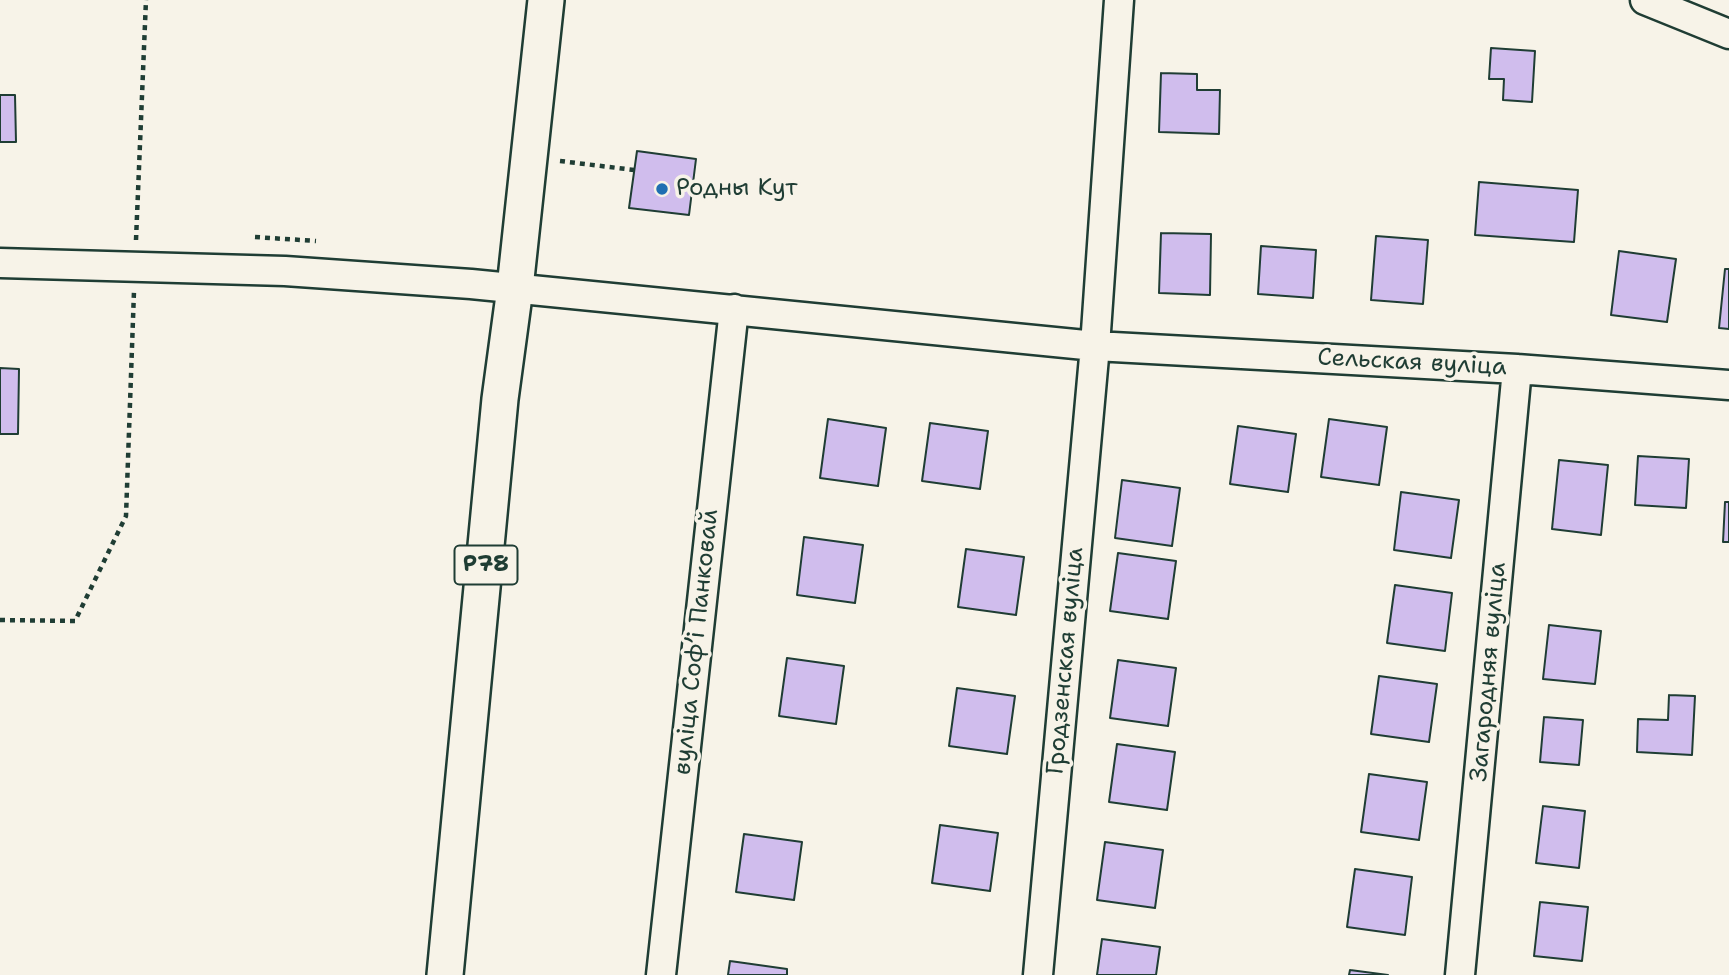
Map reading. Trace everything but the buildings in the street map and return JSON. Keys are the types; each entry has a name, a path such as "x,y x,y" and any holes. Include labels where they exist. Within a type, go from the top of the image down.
{"main road":[{"name":"Р78","path":"445,975 500,399 515,288 546,0"}],"street":[{"name":"Гродзенская вуліца","path":"1038,975 1095,346 1119,0"},
{"path":"1645,0 1729,34"},
{"name":"Сельская вуліца","path":"0,263 285,271 515,288 1095,346 1517,369 1729,385"},
{"name":"вуліца Софʼі Панковай","path":"661,975 734,309"},
{"name":"Загародняя вуліца","path":"1460,975 1517,369"}],"path":[{"path":"0,620 75,621 126,516 146,0"},
{"path":"560,161 634,170"},
{"path":"255,237 316,241"}],"place":[{"name":"Родны Кут","path":"662,189"}]}
